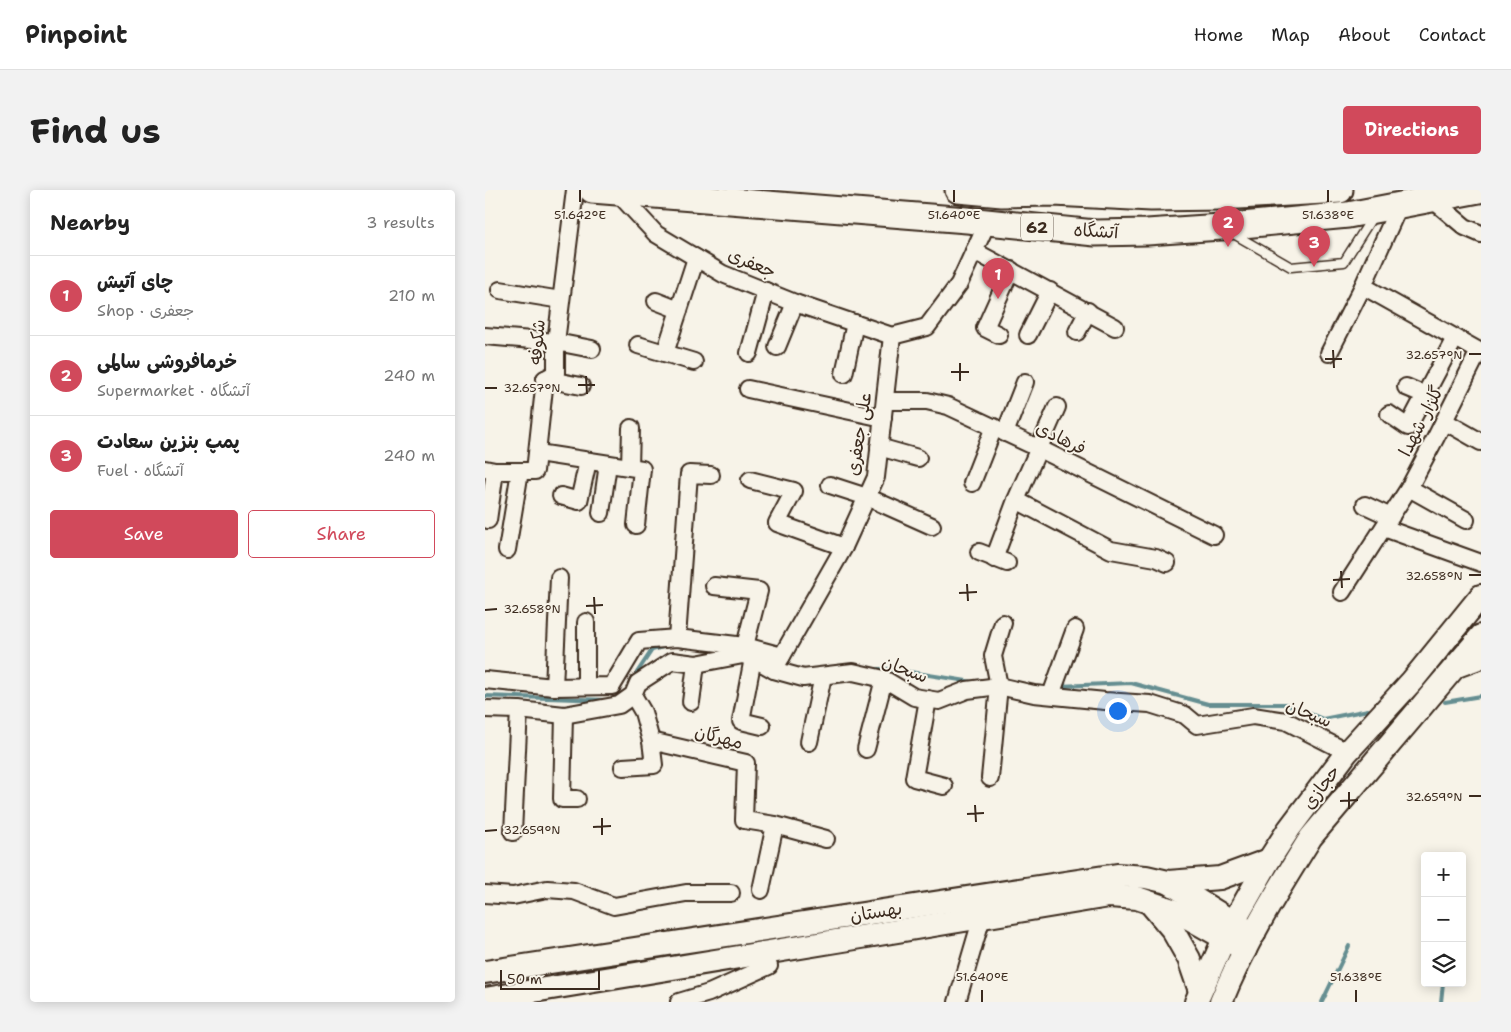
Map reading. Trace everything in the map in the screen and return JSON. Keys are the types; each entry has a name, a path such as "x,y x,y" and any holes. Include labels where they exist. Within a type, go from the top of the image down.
{"main road":[{"name":"آتشگاه","path":"593,190 1048,227 1095,233 1221,227 1348,215 1479,190"},
{"name":"آتشگاه","path":"959,190 1151,198 1340,190"},
{"path":"1048,227 1054,193"},
{"name":"حجازی","path":"1198,997 1228,931 1289,829 1347,752 1412,681 1481,596"},
{"name":"حجازی","path":"1221,1002 1250,942 1291,869 1311,838 1481,636"},
{"path":"1168,882 1220,878 1269,860"},
{"name":"بهستان","path":"485,972 1117,875 1146,877 1168,882 1228,931"},
{"name":"بهستان","path":"485,999 1109,896 1137,898 1150,902 1228,931 1250,942"},
{"path":"1150,902 1172,928 1185,951 1189,959 1198,997"},
{"path":"693,940 695,964"}],"street":[{"name":"شکوفه","path":"520,471 535,471 545,379 557,373 556,342 575,190"},
{"path":"1123,190 1151,198"},
{"name":"جعفری","path":"617,192 656,234 723,274 795,302 893,336"},
{"path":"1433,200 1465,227 1481,234"},
{"path":"1329,353 1363,286 1388,208"},
{"path":"893,336 927,327 959,284 987,223"},
{"path":"974,250 1115,327"},
{"path":"665,353 696,258"},
{"path":"999,335 985,328 1011,270"},
{"name":"گلزار شهدا","path":"1341,592 1409,488 1479,351 1363,286"},
{"path":"500,290 561,300"},
{"path":"749,353 766,291"},
{"path":"1028,335 1050,291"},
{"path":"656,301 679,310"},
{"path":"777,347 795,302"},
{"path":"1077,332 1087,311"},
{"path":"844,374 855,323"},
{"path":"485,336 556,342 592,349"},
{"name":"علی جعفری","path":"778,663 844,547 876,477 893,336"},
{"path":"1389,414 1408,427 1455,338"},
{"path":"638,345 694,362"},
{"path":"545,379 581,386"},
{"path":"972,483 1025,382"},
{"path":"1406,387 1425,395"},
{"path":"748,389 883,418"},
{"name":"فرهادی","path":"885,401 927,401 948,406 1039,448 1213,536"},
{"path":"993,558 1057,407"},
{"path":"1444,421 1481,442"},
{"path":"629,467 631,428"},
{"path":"879,447 918,458"},
{"path":"538,453 641,469 636,525"},
{"path":"561,496 579,501 588,461"},
{"path":"601,513 608,464"},
{"path":"488,520 490,470 520,471 507,550"},
{"path":"677,638 689,474 711,475"},
{"path":"750,480 794,491 777,523 844,547"},
{"path":"830,485 867,497 932,526"},
{"path":"1409,488 1466,520"},
{"path":"1016,500 1111,550 1156,558 1167,563"},
{"path":"1365,505 1387,523 1481,563"},
{"path":"554,687 559,578"},
{"path":"714,586 759,591 749,652 741,721 762,726"},
{"path":"586,622 586,686"},
{"path":"990,778 999,686 993,656 1003,624"},
{"path":"1051,695 1075,629"},
{"path":"485,680 554,687 611,686 639,641 677,638 749,652"},
{"path":"485,709 519,710 564,715 619,705 633,695 638,683 672,661 696,664 743,655 749,652"},
{"name":"سبحان","path":"749,652 778,663 803,678 853,672 883,679 914,697 939,701 967,690 999,686 1034,694 1150,704 1185,715 1197,725 1253,716 1286,721 1347,752"},
{"path":"1455,668 1481,658"},
{"path":"691,702 696,664"},
{"path":"809,742 823,676"},
{"path":"866,749 883,679"},
{"path":"623,767 655,765 643,712 633,695"},
{"path":"928,699 914,778 944,786"},
{"path":"513,832 519,710"},
{"path":"564,715 569,799"},
{"name":"مهرگان","path":"651,741 746,763 744,820 775,825"},
{"path":"761,890 775,825 826,839"},
{"path":"485,894 513,896 547,889 574,891 614,906 686,893 731,893"},
{"path":"957,1002 982,917"},
{"path":"679,1002 709,993 769,966"}],"lane":[{"path":"1221,227 1291,267 1344,262 1388,208"}],"waterway":[{"path":"634,677 652,650 667,646"},
{"path":"873,669 891,669 973,682"},
{"path":"1059,686 1131,683 1208,704 1286,704 1323,719 1368,710"},
{"path":"485,696 607,700"},
{"path":"1445,702 1481,696"},
{"path":"1322,1002 1349,946"},
{"path":"1441,1002 1443,987"}],"place":[{"name":"خرمافروشی سالمی","path":"1228,247"},
{"name":"پمپ بنزین سعادت","path":"1314,267"},
{"name":"چای آتیش","path":"998,299"}]}
